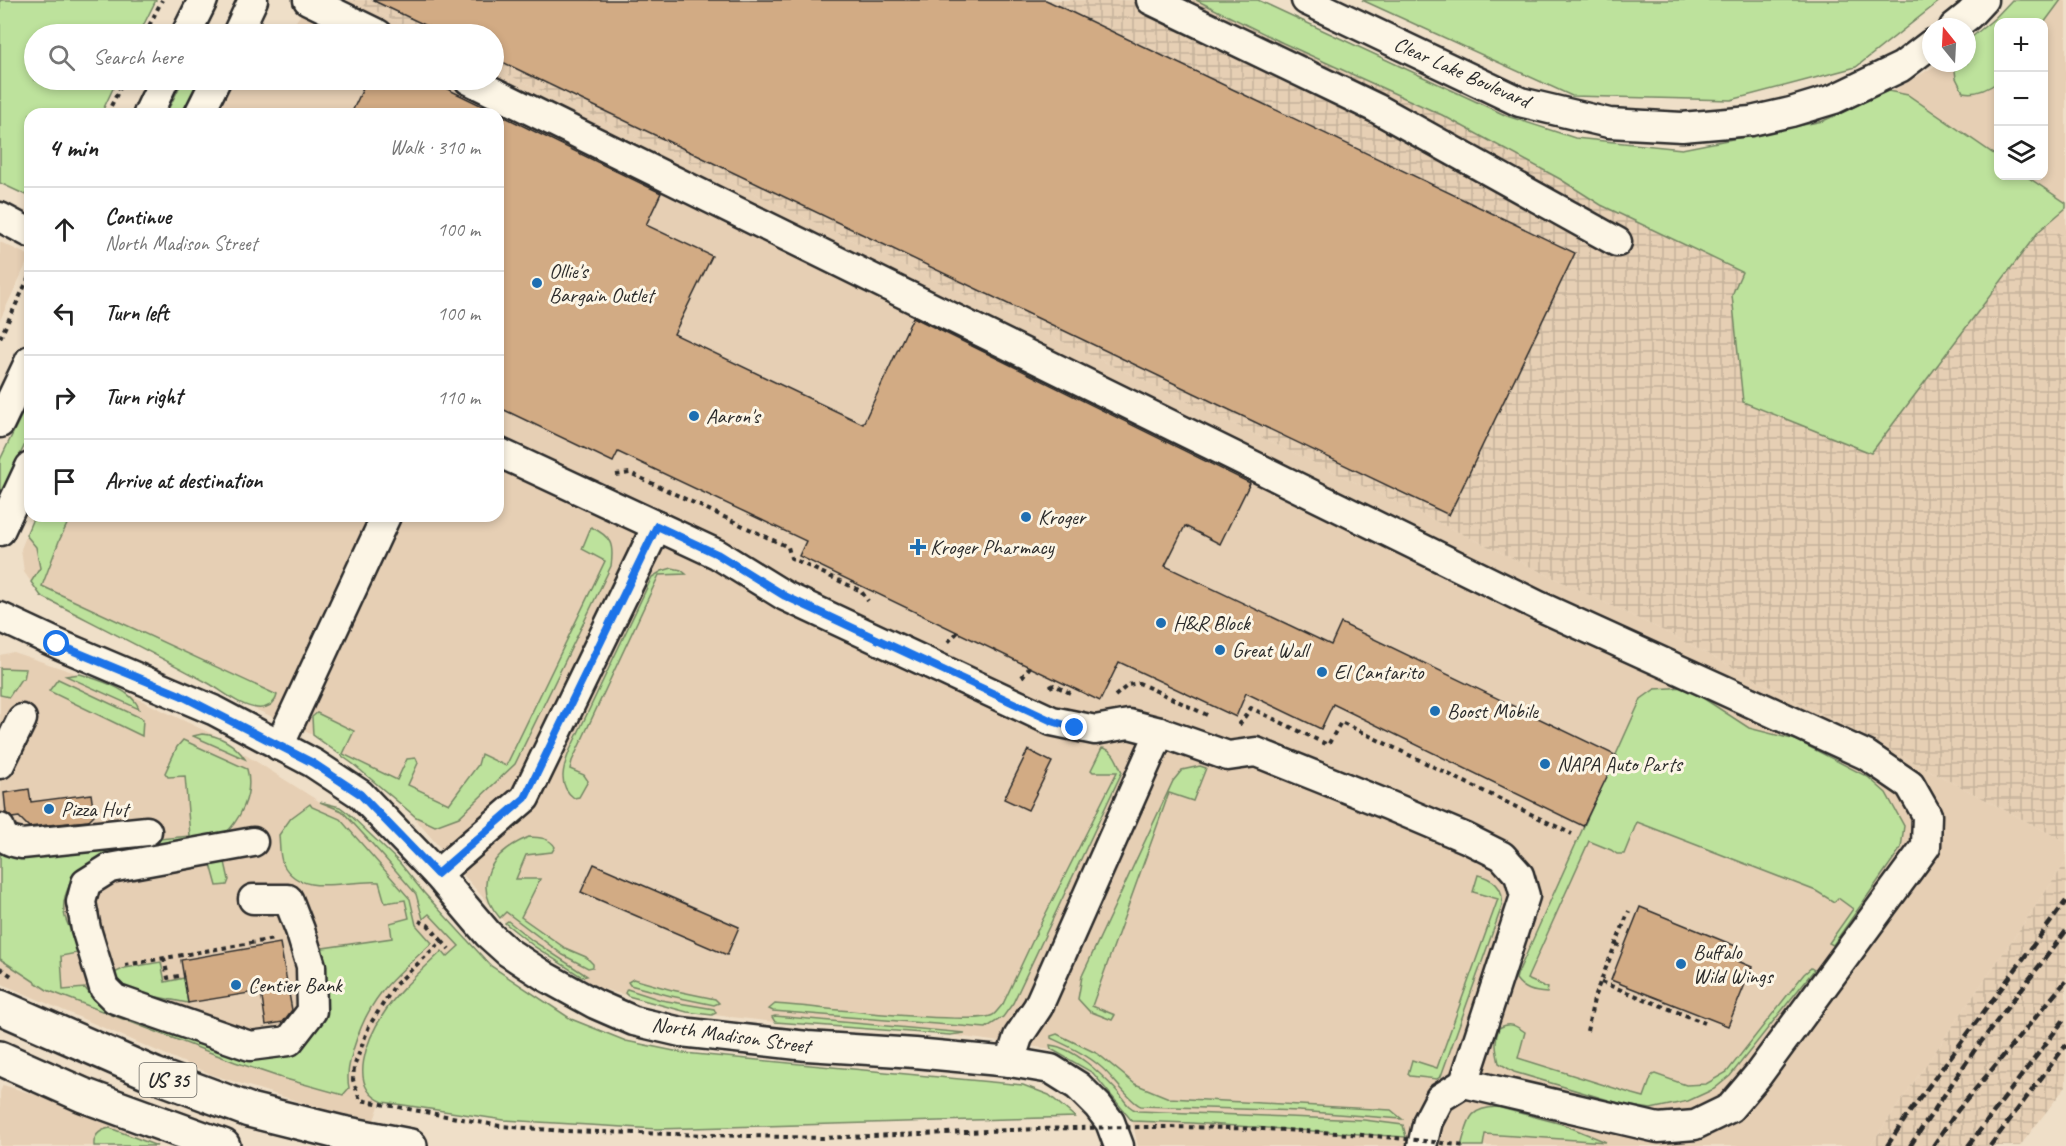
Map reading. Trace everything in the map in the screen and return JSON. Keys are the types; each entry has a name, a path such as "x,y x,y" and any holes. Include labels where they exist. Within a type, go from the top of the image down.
{"main road":[{"name":"US 35","path":"0,1007 155,1075 249,1110 342,1133 410,1146"},
{"name":"US 35","path":"0,1058 83,1095 216,1145"}],"street":[{"path":"191,24 203,0"},
{"path":"242,24 253,0"},
{"path":"308,0 357,24"},
{"path":"1151,0 1376,108 1617,242"},
{"name":"Clear Lake Boulevard","path":"1306,0 1520,102 1609,123 1682,127 1751,121 1791,112 1834,99 1901,67 1922,51"},
{"path":"1965,18 1983,0"},
{"path":"151,108 159,90"},
{"path":"202,108 211,90"},
{"path":"489,90 1539,606 1866,755 1910,784 1928,815 1926,846 1758,1075 1730,1108 1695,1125 1658,1128 1464,1083"},
{"path":"0,217 24,230"},
{"path":"0,423 24,373"},
{"path":"504,455 717,554 785,596 1052,721 1095,730 1129,724 1160,732 1228,756 1256,752 1466,838 1502,856 1519,875 1525,896 1464,1083 1440,1098 1428,1121 1422,1146"},
{"path":"0,531 24,480"},
{"path":"279,746 383,522"},
{"path":"437,874 525,798 657,526"},
{"name":"North Madison Street","path":"0,617 57,644 189,699 313,763 360,794 437,874 488,934 508,952 546,977 595,1004 634,1021 681,1032 734,1039 1010,1062 1051,1069 1078,1086 1098,1106 1110,1122 1119,1146"},
{"path":"0,764 22,719"},
{"path":"1010,1062 1018,1037 1038,1007 1160,732"},
{"path":"0,828 9,841 22,844 147,831"},
{"path":"253,842 110,868 86,883 81,902 97,970 104,988 115,999 250,1046 289,1041 312,1011 311,966 302,934 288,899 253,899"}],"path":[{"path":"150,24 162,0"},
{"path":"110,108 119,90"},
{"path":"0,338 24,288"},
{"path":"610,476 630,474 788,547 791,558 861,591 870,606"},
{"path":"1113,698 1128,685 1139,683 1214,719"},
{"path":"1046,689 1054,685 1079,698"},
{"path":"1236,729 1251,708 1328,745 1341,722 1572,834"},
{"path":"1587,1031 1595,994 1629,911"},
{"path":"419,921 428,925 449,949"},
{"path":"97,970 302,934"},
{"path":"442,941 395,985 369,1026 354,1067 353,1080 360,1100 500,1126 564,1131 821,1138 1068,1126 1215,1128 1352,1133 1465,1146"},
{"path":"1616,944 1624,948"},
{"path":"164,958 168,978 184,975"},
{"path":"0,968 16,979"},
{"path":"1601,982 1705,1023"}],"shaded area":[{"path":"311,0 352,0 403,24 294,24"},
{"path":"352,0 1257,0 1665,184 2039,222 2066,237 2066,842 1664,631 504,73 504,24 403,24"},
{"path":"2013,0 2066,0 2066,237 2039,222 1879,99 1925,72 1976,72 1976,34"},
{"path":"504,73 1664,631 2066,842 2066,862 1870,1146 1138,1146 1132,1121 1093,1073 1051,1049 950,1035 775,1022 687,1012 599,988 535,947 505,923 410,813 353,764 313,735 246,705 41,596 24,572 21,549 32,522 504,522 504,108 220,108 230,90 504,90"},
{"path":"0,242 24,253 24,269 0,320"},
{"path":"13,652 99,681 130,695 214,735 320,802 340,807 399,862 469,944 406,1031 374,1120 326,1110 213,1075 0,983 0,655"},
{"path":"2066,862 2066,1086 2020,1146 1870,1146"},
{"path":"3,1085 43,1097 160,1146 0,1146 0,1092"}],"green space":[{"path":"0,0 156,0 144,24 24,24 24,90 112,90 104,108 24,108 24,194 0,183"},
{"path":"1196,0 1258,0 1507,116 1575,138 1682,149 1823,121 1888,91 1908,95 1994,154 1994,180 2032,180 2066,203 2066,208 2039,231 1871,453 1743,402 1732,295 1742,272 1601,205 1560,179 1442,115 1283,43"},
{"path":"1362,0 1941,0 1856,67 1731,100 1572,96"},
{"path":"2012,0 2061,0 2048,18 1995,18"},
{"path":"1994,19 1994,84 1982,91 1963,92 1955,72 1976,72 1976,34"},
{"path":"178,90 195,90 186,108 169,108"},
{"path":"24,410 24,446 0,496 0,460"},
{"path":"31,522 68,522 42,586 277,695 274,701 264,708 250,707 41,596 31,582 40,568 36,547 26,535"},
{"path":"591,527 603,534 610,542 611,566 515,764 459,817 435,826 416,817 353,764 313,735 312,717 317,713 354,731 343,754 397,780 407,759 416,758 418,763 408,785 449,804 478,765 481,754 506,766 605,561 582,549"},
{"path":"672,568 686,574 659,575 572,761 570,769 584,775 588,781 579,797 574,798 563,782 565,763 570,750 652,577"},
{"path":"0,668 26,669 24,679 21,679 9,697 0,695"},
{"path":"80,674 105,682 122,691 130,696 139,709 66,676"},
{"path":"58,679 143,719 142,736 49,691"},
{"path":"1686,687 1749,728 1796,740 1868,777 1886,793 1904,826 1901,848 1833,945 1829,943 1853,909 1838,898 1834,902 1816,891 1637,822 1624,854 1617,854 1589,841 1527,979 1548,988 1547,993 1526,988 1516,979 1517,975 1641,699 1655,689"},
{"path":"202,734 226,741 245,759 193,736"},
{"path":"183,740 247,769 249,788 244,806 234,824 221,838 93,862 80,871 66,892 64,909 67,922 82,952 61,956 63,990 85,988 99,1005 240,1057 289,1052 323,948 392,938 390,923 409,918 405,900 385,903 379,882 313,884 291,875 282,861 279,835 291,818 310,804 340,819 410,899 416,925 432,943 394,978 375,1000 360,1029 350,1062 349,1088 343,1095 235,1062 47,990 0,959 0,847 107,844 190,836 185,776 168,777 165,773 177,747"},
{"path":"1102,748 1112,753 1122,772 1013,1003 1003,1017 986,1028 769,1009 775,1004 924,1017 979,1018 993,1015 1003,1004 1117,772 1093,772 1091,770"},
{"path":"1200,766 1206,768 1193,801 1169,793 1092,1006 1115,1015 1112,1020 1089,1011 1078,999 1082,976 1173,781 1182,770"},
{"path":"320,802 340,807 348,813 399,862 424,893 491,966 571,1019 626,1041 684,1053 1023,1085 1049,1095 1075,1117 657,1129 504,1120 383,1102 372,1095 365,1085 363,1074 367,1048 372,1035 390,1004 404,988 442,951 447,957 459,946 429,914 423,919 416,894 342,811"},
{"path":"529,837 547,840 555,847 552,852 526,855 516,879 540,879 521,917 565,948 586,957 593,967 588,968 563,955 506,912 500,918 491,905 486,881 489,870 505,851"},
{"path":"220,860 225,862 229,880 227,885 217,886 211,864 131,878"},
{"path":"1478,875 1494,882 1500,890 1502,906 1441,1076 1437,1079 1410,1076 1408,1074 1412,1060 1437,1068 1498,899 1473,892"},
{"path":"508,921 533,941 587,976 582,977 535,947 505,923"},
{"path":"161,962 165,982 184,978 188,1003 137,993 121,986 114,973 125,968"},
{"path":"1811,968 1814,970 1730,1076 1714,1089 1688,1101 1651,1109 1625,1105 1514,1072 1499,1063 1497,1033 1499,1028 1509,1025 1525,1032 1518,1058 1633,1094 1644,1097 1652,1075 1655,1074 1686,1085 1706,1084 1727,1072"},
{"path":"633,979 715,999 719,1003 714,1005 630,985 628,982"},
{"path":"627,989 661,1000 714,1009 716,1013 712,1015 687,1012 628,996 625,993"},
{"path":"772,1017 965,1033 950,1035 775,1022"},
{"path":"1057,1034 1098,1054 1135,1084 1169,1098 1391,1110 1402,1119 1299,1111 1141,1106 1132,1100 1095,1062 1051,1038"},
{"path":"1050,1045 1078,1056 1111,1084 1134,1110 1364,1120 1403,1125 1406,1137 1132,1121 1093,1073 1051,1049"},
{"path":"1497,1107 1562,1124 1606,1142 1485,1134 1483,1146 1461,1146 1468,1123 1475,1113"},
{"path":"110,1128 157,1146 94,1146 98,1134"}],"building":[{"path":"372,0 1046,0 1575,253 1449,515 504,63 504,24 423,24"},
{"path":"362,90 450,90 486,108 354,108"},
{"path":"504,117 661,193 646,225 712,256 674,334 863,424 913,317 1250,483 1220,544 1185,526 1165,566 1331,645 1341,623 1617,756 1583,826 1333,704 1321,729 1246,693 1236,717 1119,662 1100,701 799,556 806,541 618,452 613,462 504,410"},
{"path":"1028,750 1052,762 1028,810 1004,799"},
{"name":"Pizza Hut","path":"29,789 31,802 91,794 94,815 88,821 29,827 19,817 12,818 6,813 4,793"},
{"path":"594,864 739,927 727,955 581,892"},
{"name":"Buffalo Wild Wings","path":"1640,907 1743,949 1738,961 1752,967 1728,1026 1611,980"},
{"name":"Centier Bank","path":"280,943 292,1010 283,1022 266,1025 261,991 188,1003 181,960"}],"railway":[{"path":"1887,1146 2066,901"},
{"path":"1910,1146 1974,1051 2066,931"},
{"path":"1933,1146 1958,1110 2066,981"},
{"path":"1968,1146 2066,1017"},
{"path":"1990,1146 2066,1045"}],"place":[{"name":"Ollie's Bargain Outlet","path":"537,283"},
{"name":"Aaron's","path":"694,416"},
{"name":"Kroger","path":"1026,517"},
{"name":"Kroger Pharmacy","path":"918,547"},
{"name":"H&R Block","path":"1161,623"},
{"name":"Great Wall","path":"1220,650"},
{"name":"El Cantarito","path":"1322,672"},
{"name":"Boost Mobile","path":"1435,711"},
{"name":"NAPA Auto Parts","path":"1545,764"},
{"name":"Pizza Hut","path":"49,809"},
{"name":"Buffalo Wild Wings","path":"1681,964"},
{"name":"Centier Bank","path":"236,985"}],"route":[{"path":"57,644 213,710 313,763 360,794 437,874 525,798 657,526 717,554 785,596 1052,721 1075,728"}]}
